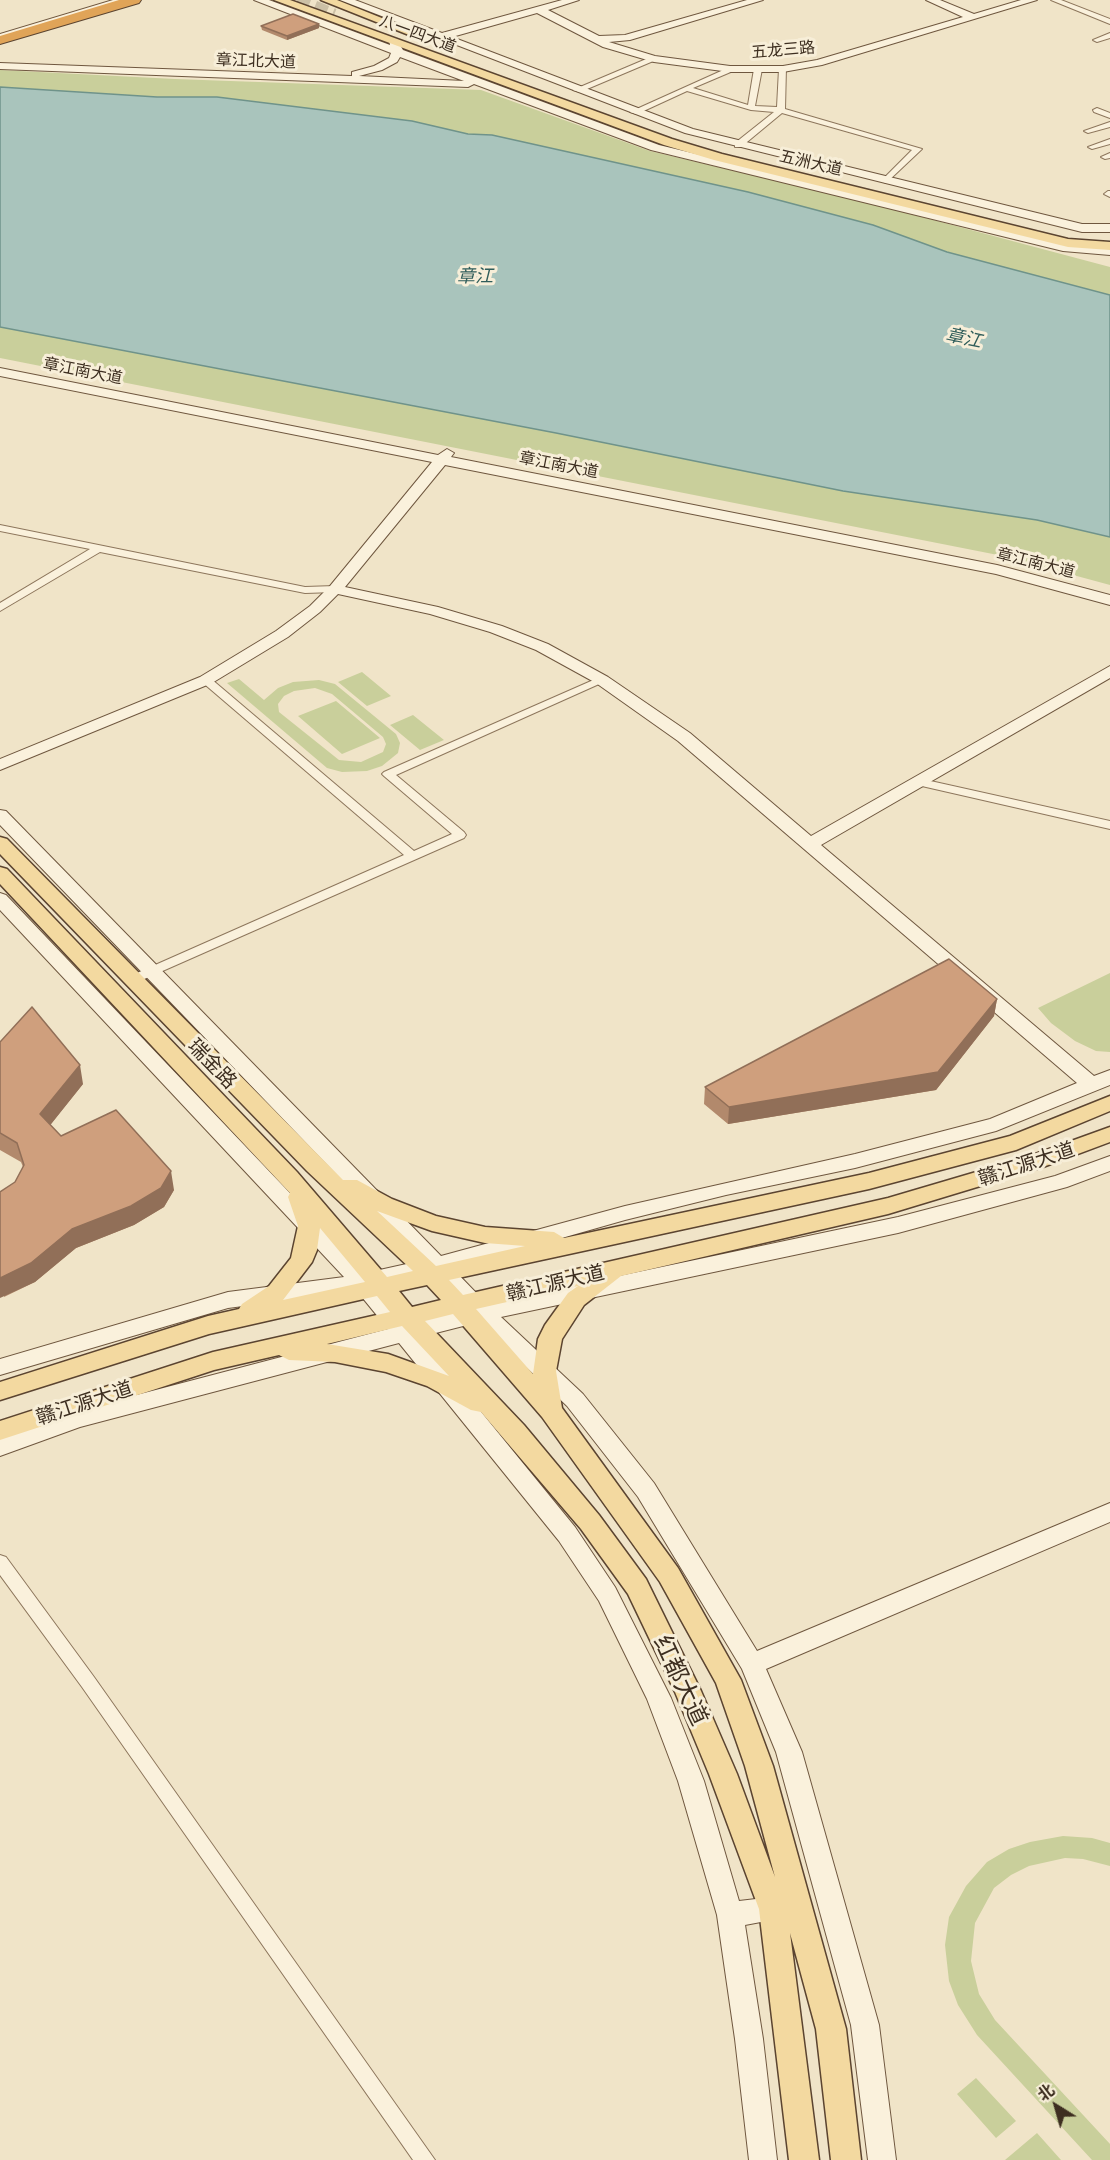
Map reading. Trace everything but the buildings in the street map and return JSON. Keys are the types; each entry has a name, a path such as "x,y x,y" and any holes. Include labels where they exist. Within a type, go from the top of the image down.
{"highway":[{"path":"58,4 75,0"},
{"path":"0,26 97,0"},
{"path":"0,37 115,0"},
{"path":"0,37 134,0"},
{"path":"0,26 30,13"}],"main road":[{"name":"八一四大道","path":"280,0 395,47 511,84"},
{"name":"八一四大道","path":"327,0 535,81"},
{"path":"340,9 535,81"},
{"path":"340,9 511,84"},
{"name":"五洲大道","path":"535,81 682,137 1064,232 1103,245"},
{"name":"五洲大道","path":"511,84 668,142 708,154 1050,238 1103,245"},
{"name":"瑞金路","path":"0,843 142,976 315,1166 435,1270"},
{"name":"瑞金路","path":"0,873 289,1177 372,1284"},
{"name":"赣江源大道","path":"0,1391 203,1327 372,1284 869,1181 1016,1142 1110,1103"},
{"name":"赣江源大道","path":"0,1431 219,1359 406,1324 636,1263 888,1206 1035,1162 1110,1134"},
{"path":"315,1166 377,1201 407,1214 458,1230 531,1239 594,1239"},
{"path":"289,1177 303,1203 309,1224 309,1238 301,1262 287,1283 272,1296 239,1316 203,1327 219,1359 280,1351 327,1353 388,1363 445,1384 478,1403 514,1432"},
{"path":"550,1410 544,1371 546,1353 557,1325 585,1292 604,1278 636,1263"},
{"name":"红都大道","path":"435,1270 470,1308 550,1410 669,1575 728,1680 759,1766 831,2029 846,2160"},
{"name":"红都大道","path":"372,1284 406,1324 514,1432 590,1522 637,1587 693,1701 773,1909 804,2160"}],"street":[{"path":"0,26 87,0"},
{"path":"0,37 124,0"},
{"path":"261,0 395,47 655,148 1063,247 1103,245"},
{"path":"443,36 574,0"},
{"path":"590,37 626,38 758,0"},
{"path":"931,0 972,17"},
{"name":"五龙三路","path":"538,10 590,37 654,59 730,69 783,69 818,63 1032,0"},
{"path":"1054,0 1110,22"},
{"path":"340,9 443,36 634,112 738,145 1087,229 1103,245"},
{"path":"1097,40 1110,35"},
{"path":"626,38 622,45 627,51"},
{"name":"章江北大道","path":"0,64 338,76 378,68 393,60 395,47"},
{"path":"577,90 654,59"},
{"name":"章江北大道","path":"0,64 511,84"},
{"path":"634,112 730,69"},
{"path":"751,108 758,69"},
{"path":"782,110 783,69"},
{"path":"687,89 751,108 782,110 918,149 886,181"},
{"path":"1110,105 1097,110 1110,116"},
{"path":"738,145 782,110"},
{"path":"1088,131 1110,124"},
{"path":"1092,147 1110,141"},
{"name":"章江南大道","path":"9,374 1003,564 1110,593"},
{"path":"0,765 206,680 282,634 315,609 335,589 445,456"},
{"name":"章江南大道","path":"445,456 997,570 1110,600"},
{"path":"0,528 305,590 335,589 434,610 496,629 542,647 602,680 684,737 810,844 1101,1081 996,1124 855,1161 625,1213 531,1239 435,1270 377,1201 142,976 0,815"},
{"path":"0,608 99,548"},
{"path":"810,844 1110,671"},
{"path":"206,680 413,856"},
{"path":"142,976 460,835 388,774 602,680"},
{"path":"917,782 1110,825"},
{"path":"0,899 309,1224 372,1284"},
{"path":"470,1308 585,1292 898,1225 1060,1182 1110,1163"},
{"path":"0,1367 228,1300 372,1284"},
{"path":"470,1308 575,1400 646,1490 753,1664 789,1752 865,2025 882,2160"},
{"path":"0,1447 76,1419 327,1353 406,1324 445,1384 567,1534 608,1594 659,1698 691,1782 729,1915 749,2039 764,2160"},
{"path":"753,1664 1110,1512"},
{"path":"0,1562 88,1682 425,2160"},
{"path":"799,1907 832,1900"},
{"path":"729,1915 773,1909"}],"green space":[{"path":"0,70 481,90 650,151 862,201 1110,267 1110,295 947,252 748,192 492,135 468,134 412,121 217,97 157,97 0,87"},
{"path":"0,327 556,433 843,491 1037,520 1110,537 1110,585 1003,556 0,358"},
{"path":"362,672 391,696 367,706 338,682"},
{"path":"239,679 264,700 278,688 293,682 319,680 335,684 396,734 400,743 398,753 382,766 367,771 342,772 327,768 227,683","holes":["315,688 332,694 383,737 386,744 383,752 361,762 339,760 279,712 278,704 284,696 294,691"]},
{"path":"336,701 380,738 342,754 298,716"},
{"path":"413,715 444,740 420,750 390,725"},
{"path":"1110,973 1110,1052 1096,1051 1075,1041 1051,1023 1038,1008"},
{"path":"1063,1836 1092,1838 1110,1843 1110,1866 1083,1859 1065,1858 1029,1866 1011,1875 994,1888 975,1923 971,1961 979,1994 995,2020 1110,2144 1110,2160 1092,2160 977,2035 958,2005 949,1981 945,1945 949,1917 966,1886 987,1862 1009,1849 1030,1842"},
{"path":"976,2078 1016,2121 996,2138 957,2094"},
{"path":"1037,2133 1061,2160 1005,2160"}],"water":[{"name":"章江","path":"0,87 157,97 217,97 412,121 468,134 492,135 748,192 873,225 947,252 1110,295 1110,537 1037,520 843,491 556,433 0,327"}],"tunnel":[{"path":"297,0 334,15"}]}
